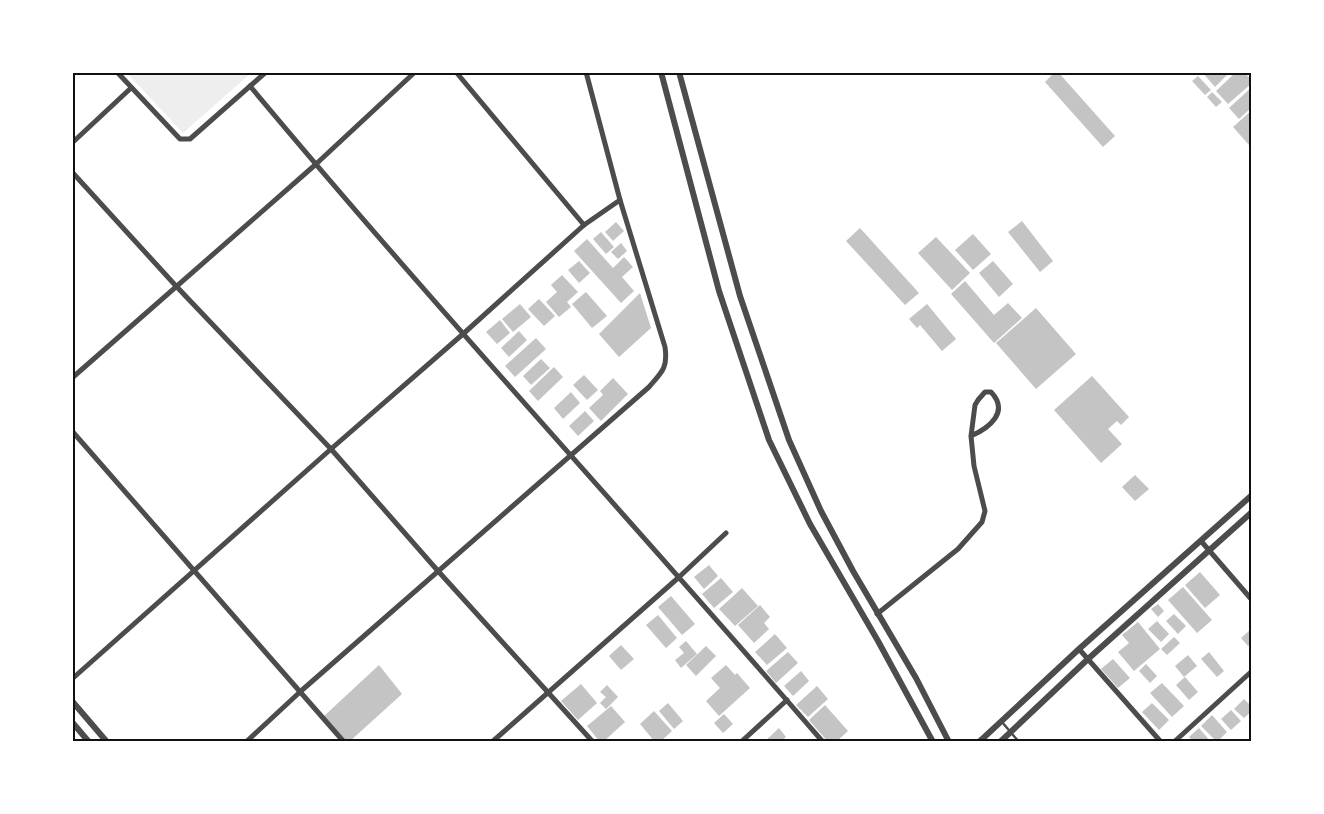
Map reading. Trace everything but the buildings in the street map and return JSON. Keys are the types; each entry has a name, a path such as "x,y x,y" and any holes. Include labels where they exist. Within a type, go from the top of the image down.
{"street":[{"path":"118,72 131,88 183,140 190,139 266,72"},
{"path":"72,378 315,165 415,72"},
{"path":"456,72 584,225"},
{"path":"246,742 301,691 649,387 666,366 664,348 620,200 586,72"},
{"path":"661,72 719,290 769,440 810,524 878,641 933,742"},
{"path":"678,72 740,296 779,415 821,511 916,678 949,742"},
{"path":"250,86 315,165 823,742"},
{"path":"72,143 131,88"},
{"path":"72,172 176,286 331,449 438,571 593,742"},
{"path":"72,679 584,225 620,200"},
{"path":"878,614 958,549 982,522 984,511 974,466 971,436 978,400 985,392 991,392 998,401 999,413 986,428 971,436"},
{"path":"72,431 344,742"},
{"path":"979,742 1079,649 1252,495"},
{"path":"1000,742 1088,659 1252,512"},
{"path":"492,742 678,578 726,533"},
{"path":"1201,540 1252,600"},
{"path":"1079,649 1161,742"},
{"path":"1174,742 1252,671"},
{"path":"741,742 787,700"},
{"path":"72,701 107,742"},
{"path":"72,722 89,742"}],"lane":[{"path":"1001,721 1019,742"}],"shaded area":[{"path":"127,73 251,73 183,133"}]}
